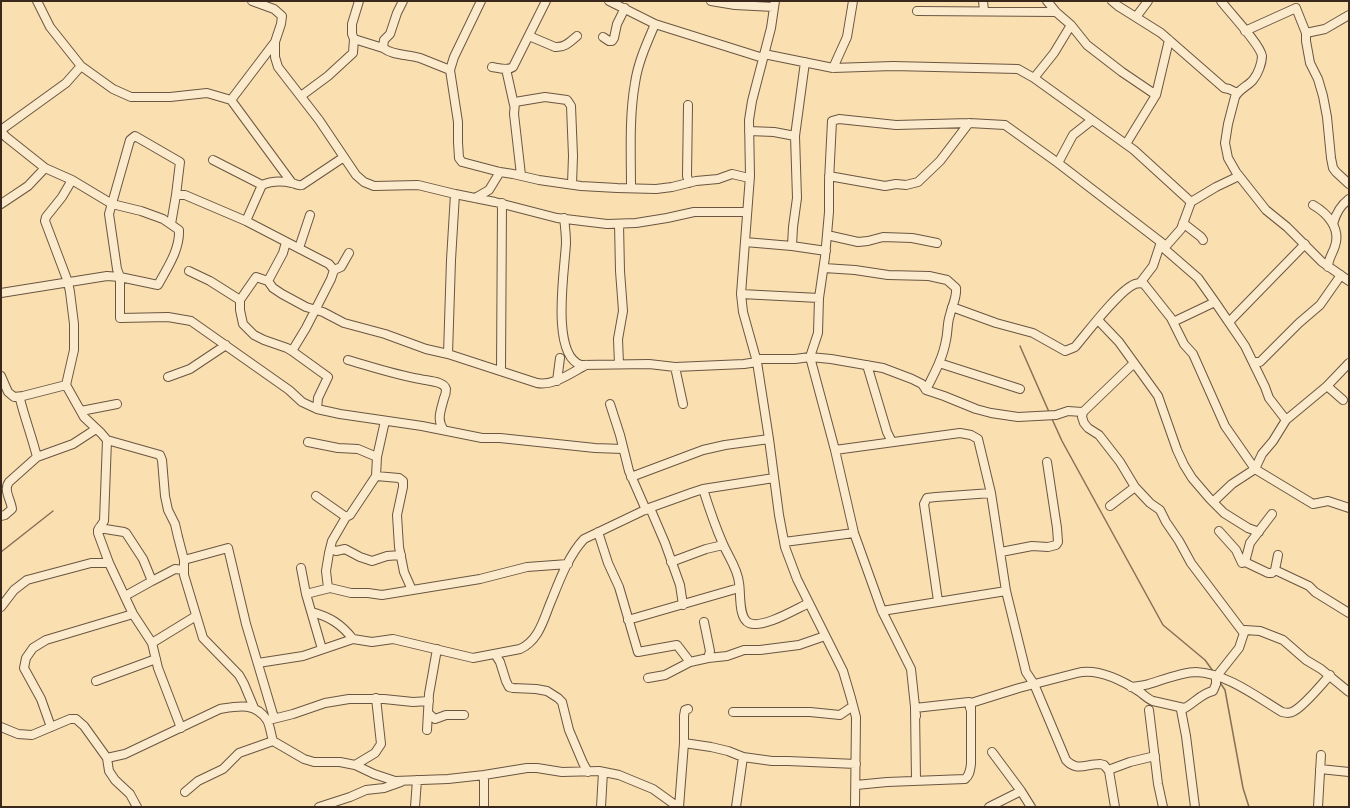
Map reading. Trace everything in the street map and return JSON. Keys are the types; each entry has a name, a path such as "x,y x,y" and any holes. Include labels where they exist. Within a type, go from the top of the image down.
{"street":[{"path":"37,1 50,27 81,66 113,89 131,97 170,97 206,94 231,100 292,183"},
{"path":"252,1 274,9 282,16 275,42 275,57 278,68 319,120 356,175 364,182 374,186 418,185 502,203 557,218 598,223 636,223 694,212 747,212"},
{"path":"301,96 328,76 354,53 352,24 360,1"},
{"path":"383,48 384,40 390,34 403,1"},
{"path":"481,1 454,58 450,70 458,122 459,158 462,162 539,180 617,188 656,189 718,179 732,174 749,178"},
{"path":"492,67 510,69 513,67 546,1"},
{"path":"611,1 655,24 763,56 833,68 893,66 1018,69 1034,78 1126,144 1191,202"},
{"path":"711,1 735,4 774,4 771,28 752,101 749,131 749,178 741,294 743,312 757,360 784,542 797,579 842,671 856,717 855,807"},
{"path":"833,68 847,37 853,1"},
{"path":"983,1 984,11"},
{"path":"1047,1 1056,12 1072,25 1087,46 1156,95"},
{"path":"1112,1 1161,33 1224,88 1237,93"},
{"path":"1136,18 1148,1"},
{"path":"1224,2 1262,54 1254,80 1237,93 1228,124 1225,143 1228,158 1239,176 1266,210 1287,226 1328,267 1349,281"},
{"path":"1245,31 1295,7 1306,33 1310,63 1318,79 1327,117 1332,164 1336,172 1349,184"},
{"path":"603,37 609,41 612,41 617,24 625,8"},
{"path":"917,11 1056,12"},
{"path":"1306,33 1325,29 1349,15"},
{"path":"631,188 631,114 635,81 644,50 655,24"},
{"path":"1034,78 1054,53 1072,25"},
{"path":"529,36 555,47 563,46 578,36"},
{"path":"354,39 400,55 419,58 450,70"},
{"path":"1126,144 1156,95 1169,40"},
{"path":"231,100 275,42"},
{"path":"792,246 797,198 795,136 804,62"},
{"path":"1,293 107,276 120,277 158,285 174,256 179,230 171,224 163,219 141,211 122,208 112,204 72,180 45,168 2,135 66,82 81,66"},
{"path":"506,69 514,105 521,175"},
{"path":"514,105 515,102 518,101 545,97 567,100 570,103 573,149 572,184"},
{"path":"688,105 687,176 690,183"},
{"path":"916,780 916,716 911,669 882,611 854,533 835,450 810,357 818,333 819,298 826,251 832,121 839,119 896,125 969,123 1006,126 1058,163 1163,246 1198,278 1245,346 1269,398 1286,420"},
{"path":"1058,163 1073,135 1092,120"},
{"path":"829,176 885,186 896,184 906,185 918,182 940,161 969,123"},
{"path":"749,131 774,132 795,136"},
{"path":"171,224 180,162 134,136 130,140 109,214 117,269 120,277 120,318 168,317 191,321 289,390 302,402 317,409 444,430 482,438 500,438 595,448 624,449"},
{"path":"213,160 262,185 271,182 292,183 298,186 302,185 344,157"},
{"path":"1,204 28,186 45,168"},
{"path":"475,198 489,190 500,172"},
{"path":"1140,283 1154,266 1163,246 1181,229 1191,202 1216,187 1239,176"},
{"path":"72,180 62,197 46,217 45,221 68,282 74,324 74,350 66,385 84,417 107,440 160,455 162,460 165,496 168,510 174,524 184,560 186,585 203,638 239,675 254,708"},
{"path":"246,221 262,185"},
{"path":"489,190 493,201"},
{"path":"448,354 451,260 456,194"},
{"path":"176,195 185,195 246,221 329,264 334,270"},
{"path":"1332,215 1349,199"},
{"path":"501,371 502,203"},
{"path":"1314,205 1332,215"},
{"path":"299,248 310,215"},
{"path":"1328,267 1328,261 1336,245 1336,233 1332,215"},
{"path":"564,218 566,242 561,307 562,328 565,344 572,360 576,363 586,365 649,364 675,368 744,364 757,360 810,357 831,359 883,368 902,374 922,384 926,390 976,409 1018,417 1051,415 1068,411 1082,412 1134,363"},
{"path":"1183,223 1203,240"},
{"path":"619,224 623,311 618,339 619,364"},
{"path":"827,235 858,242 883,237 912,238 937,243"},
{"path":"268,281 283,253 286,242"},
{"path":"744,242 792,246 826,251"},
{"path":"1229,322 1304,244"},
{"path":"292,351 315,310 334,270 341,267 349,253"},
{"path":"824,268 855,270 888,275 929,276 947,280 956,288 957,294 948,323 946,340 939,363 926,390"},
{"path":"189,271 210,281 240,300"},
{"path":"1253,362 1260,362 1299,323 1320,305 1340,276"},
{"path":"317,409 318,398 328,377 287,348 254,336 243,324 240,310 240,300 256,277 268,281 273,288 282,294 344,323 367,328 426,349 448,354 537,384 545,384 556,381 586,365"},
{"path":"952,307 996,323 1033,334 1065,351 1075,347 1121,294 1134,284 1144,284 1173,322 1184,344 1193,354 1225,426 1255,468 1313,504 1328,501 1349,508"},
{"path":"741,294 819,298"},
{"path":"1173,322 1216,302"},
{"path":"1098,320 1119,342 1158,396 1177,450 1192,478 1224,513 1248,528 1259,532"},
{"path":"168,377 190,369 226,345"},
{"path":"556,381 560,358"},
{"path":"348,360 402,376 437,382 443,385 446,389 439,418 440,424 444,430"},
{"path":"939,363 1020,389"},
{"path":"1213,502 1232,484 1255,468 1262,454 1274,441 1286,420 1327,386 1349,363"},
{"path":"867,365 887,432 892,442"},
{"path":"675,368 683,404"},
{"path":"1,376 8,392 14,397 66,385"},
{"path":"1327,386 1343,400"},
{"path":"23,396 20,399 37,457"},
{"path":"81,411 117,404"},
{"path":"610,404 631,477 648,509 671,562 680,585 683,605"},
{"path":"1082,412 1084,423 1088,428 1099,435 1120,462 1135,487 1150,503 1160,510 1191,563 1243,632"},
{"path":"328,588 326,570 332,541 346,517 350,515 376,476 377,457 385,421"},
{"path":"1,516 5,515 12,509 6,486 9,482 37,457 73,444 96,429"},
{"path":"835,450 960,433 970,435 978,439 991,493 1006,590 1026,672 1034,684 1066,760 1071,766 1076,767 1100,764 1104,765 1109,771 1116,807"},
{"path":"631,477 703,450 725,445 769,439"},
{"path":"107,440 104,521 99,528 98,533 109,563 133,614 152,643 158,668 181,728"},
{"path":"308,442 338,448 358,449 377,457"},
{"path":"1001,552 1032,546 1048,547 1056,545 1058,542 1047,462"},
{"path":"376,476 399,478 402,481 403,487 397,515 404,572 412,590"},
{"path":"258,662 303,656 354,639 372,642 392,639 473,658 520,649 535,638 568,564 578,546 584,539 648,509 703,489 774,478"},
{"path":"1110,506 1135,487"},
{"path":"703,489 723,546 738,579 743,616 746,620 750,623 772,621 809,603"},
{"path":"938,601 924,504 928,498 991,493"},
{"path":"316,496 346,517"},
{"path":"1244,562 1250,543 1272,514"},
{"path":"99,528 126,533 143,560 152,581"},
{"path":"1219,531 1236,550 1242,562 1268,573 1272,573 1275,570 1278,555"},
{"path":"598,532 608,563 619,586 638,652 677,645 690,662"},
{"path":"784,542 854,533"},
{"path":"671,562 706,549 723,546"},
{"path":"184,560 228,548 246,624 258,662 271,719 273,741"},
{"path":"330,549 336,551 346,550 372,561 387,556 401,555"},
{"path":"1,607 14,590 27,580 91,563 109,563"},
{"path":"306,594 328,588 336,588 351,593 382,595 480,579 527,567 568,564"},
{"path":"301,568 306,594 322,649"},
{"path":"125,596 175,569 184,570"},
{"path":"1275,570 1309,586 1315,592 1349,613"},
{"path":"628,620 739,588"},
{"path":"882,611 1006,590"},
{"path":"312,612 325,616 345,630 354,639"},
{"path":"51,727 41,699 24,668 26,658 33,648 46,640 133,614"},
{"path":"152,643 196,616"},
{"path":"704,622 711,656"},
{"path":"1243,632 1246,630 1260,631 1283,640 1306,660 1330,675 1349,692"},
{"path":"1195,807 1186,736 1181,710 1208,692 1213,691 1216,684 1216,676 1239,648 1243,632"},
{"path":"648,678 665,675 690,662 711,656 727,656 744,650 798,645 826,636"},
{"path":"427,730 429,701 437,649"},
{"path":"495,654 500,662 509,687 547,691 562,702 569,730 588,772"},
{"path":"96,680 156,658"},
{"path":"856,785 916,780 965,779 968,777 971,764 971,703 1076,673 1086,671 1102,674 1141,692 1148,699 1184,708"},
{"path":"1131,687 1147,685 1196,672 1216,676 1239,685 1282,712 1289,713 1294,712 1330,675"},
{"path":"107,758 125,754 220,709 245,706 254,708 271,719 293,714 330,702 362,698 413,702 429,701"},
{"path":"355,765 375,753 381,744 376,698"},
{"path":"916,716 915,708 969,702 971,717"},
{"path":"733,712 810,712 840,715 853,706"},
{"path":"679,807 684,743 684,716 685,710 688,709"},
{"path":"1149,710 1158,784 1163,807"},
{"path":"429,716 438,719 446,716 464,715"},
{"path":"1,727 18,734 32,735 70,719 76,719 84,726 107,758 110,771 115,780 130,794 136,807"},
{"path":"185,792 198,782 223,769 239,753 273,741 304,759 314,762 340,762 355,765 374,774 395,781 404,782"},
{"path":"684,743 712,747 744,757 772,761 856,764"},
{"path":"992,752 1031,807"},
{"path":"1109,771 1130,762 1154,756"},
{"path":"1318,807 1321,756"},
{"path":"736,807 744,757"},
{"path":"319,807 366,790 384,788 404,782 448,779 527,768 537,768 562,772 603,772 619,775 653,789 679,807"},
{"path":"1320,769 1349,772"},
{"path":"601,807 603,772"},
{"path":"484,775 484,807"},
{"path":"415,807 417,780"},
{"path":"989,807 1021,791"}],"waterway":[{"path":"1020,346 1049,412"},
{"path":"1052,419 1062,441 1163,625 1205,660 1213,671"},
{"path":"1,552 53,511"},
{"path":"1219,681 1225,690 1243,788 1249,807"}]}
